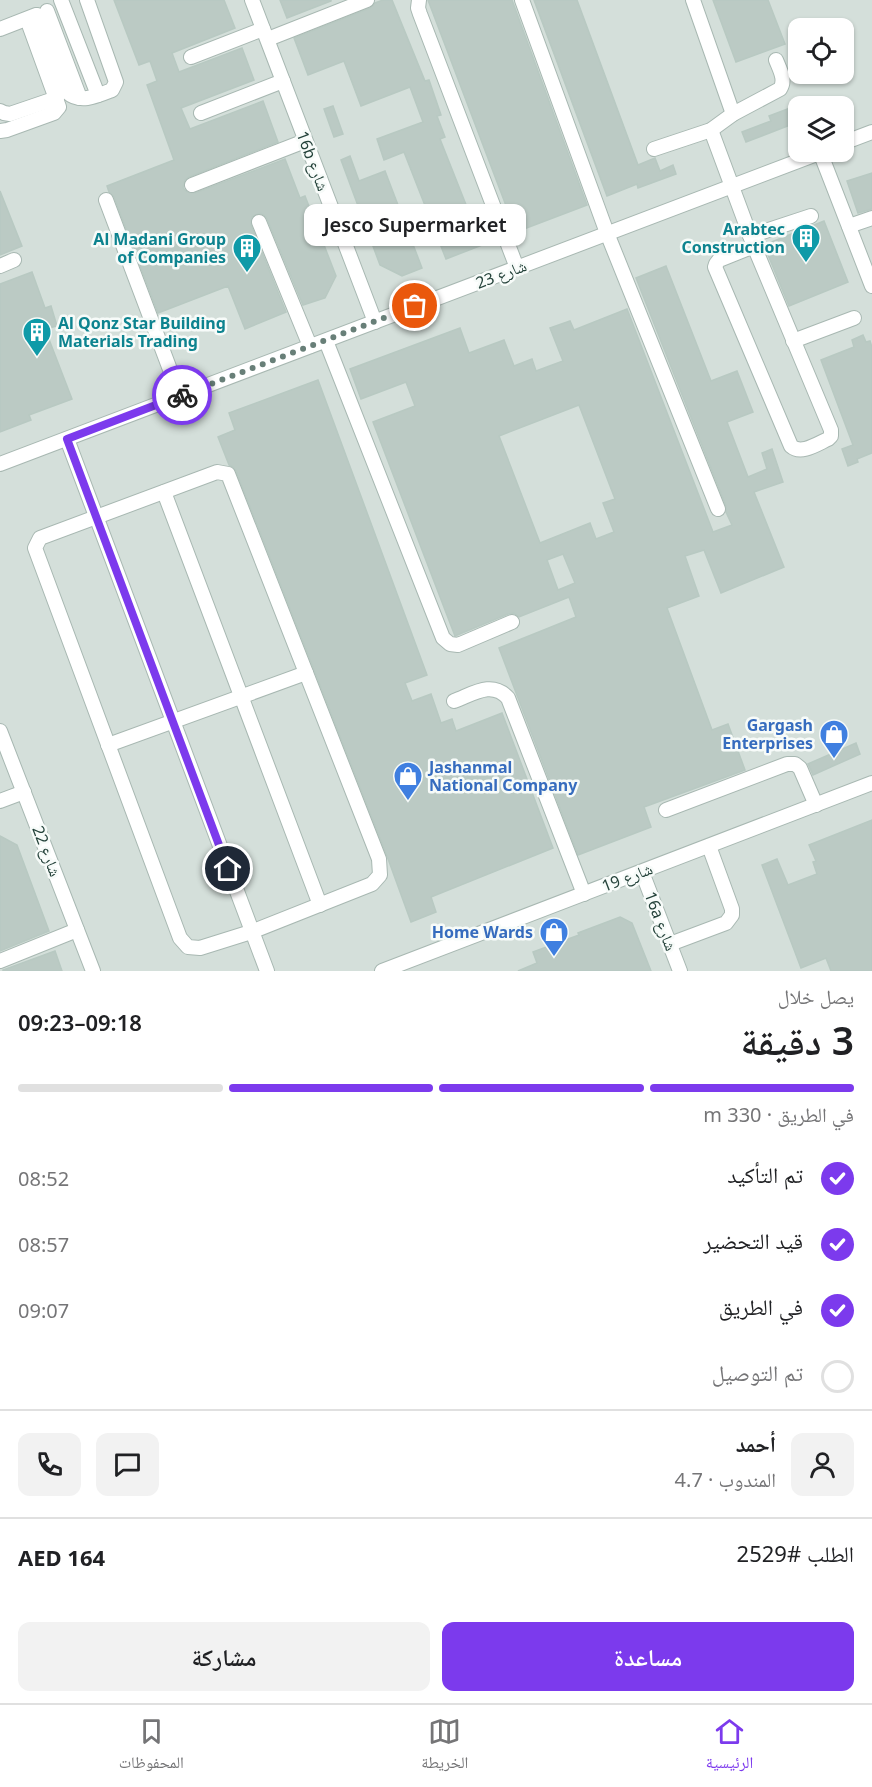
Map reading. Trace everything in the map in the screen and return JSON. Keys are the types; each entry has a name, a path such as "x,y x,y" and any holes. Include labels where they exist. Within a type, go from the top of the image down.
{"street":[{"path":"37,15 80,98 92,98 112,90 116,78 87,0"},
{"name":"16b شارع","path":"252,0 375,322"},
{"path":"191,57 367,0"},
{"path":"418,0 420,14 517,268"},
{"path":"522,0 607,233 718,509"},
{"path":"693,0 733,114"},
{"path":"0,29 37,15 62,2 98,95"},
{"path":"0,131 54,113 59,107 37,15"},
{"path":"654,149 711,130 733,114 780,89 783,78 776,60"},
{"path":"201,113 283,81"},
{"path":"0,111 10,114 57,98"},
{"path":"711,130 752,241 831,433 828,439 801,450 795,450 791,446 715,267 717,261 752,241 812,216"},
{"path":"854,139 872,132"},
{"path":"192,185 305,141"},
{"name":"شارع 23","path":"0,464 795,162"},
{"path":"825,162 872,286"},
{"path":"106,200 180,396"},
{"path":"849,226 872,218"},
{"path":"259,222 310,346"},
{"path":"0,266 14,260"},
{"path":"793,341 854,318"},
{"path":"326,340 443,638 450,644 458,645 512,622"},
{"path":"67,439 267,971"},
{"path":"217,472 228,474 379,860 380,876 372,884 251,932 200,948 188,947 180,938 35,548 40,538 164,492 217,472"},
{"path":"164,492 320,905"},
{"path":"108,746 306,673"},
{"path":"454,701 486,688 498,690 508,698 584,894"},
{"name":"شارع 22","path":"0,731 93,971"},
{"path":"666,810 787,764 795,764 800,768 816,805"},
{"name":"شارع 19","path":"386,970 872,783"},
{"path":"0,801 24,792"},
{"path":"670,944 726,923 732,915 732,909 709,846"},
{"name":"16a شارع","path":"642,872 680,971"},
{"path":"0,961 77,930"}],"shaded area":[{"path":"0,0 872,0 872,971 0,971"}],"building":[{"path":"114,0 224,0 235,28 172,53 179,72 242,48 254,80 181,108 190,129 263,101 278,142 189,177 185,180 183,188 187,192 195,193 285,159 300,198 305,196 336,276 325,298 303,305 267,219 260,213 252,217 251,225 286,312 245,329 228,286 158,313 114,197 107,186 174,160 147,85 157,81 150,61 139,65"},
{"path":"280,0 331,0 331,1 287,18"},
{"path":"383,0 392,0 425,81 429,80 441,115 437,116 445,137 440,139 482,245 446,259 404,152 384,160 377,139 423,122 410,87 361,106 344,61 308,75 294,38 370,8"},
{"path":"428,0 512,0 587,205 516,232"},
{"path":"534,0 577,0 638,165 655,158 660,171 673,165 676,174 638,188 637,184 607,196"},
{"path":"713,0 768,0 785,44 736,62"},
{"path":"333,106 343,134 334,137 324,109"},
{"path":"788,109 788,126 746,142 742,132 771,121 769,116"},
{"path":"350,156 359,181 385,171 422,268 402,276 380,265 341,160"},
{"path":"872,173 872,209 858,213 847,181"},
{"path":"0,191 22,246 0,255"},
{"name":"Arabtec Construction","path":"824,221 848,282 789,306 764,245"},
{"path":"666,266 711,381 737,371 753,412 727,422 748,477 767,469 762,453 772,449 783,482 754,492 784,567 721,593 704,550 685,556 699,596 667,608 712,730 728,724 745,770 644,807 651,827 578,855 499,648 576,617 569,597 519,617 514,613 508,614 455,636 373,422 415,406 406,382 361,399 350,369 460,328 469,353 504,340 514,366 532,359 536,371 563,361 550,328 570,321 574,330 627,309 713,532 732,525 636,278","holes":["579,405 615,499 603,503 614,532 596,539 590,523 540,543 499,436","563,554 575,583 558,590 547,560"]},
{"path":"32,272 45,308 51,306 57,326 45,329 72,399 29,415 31,420 0,432 0,284"},
{"path":"863,335 866,342 870,341 872,347 872,453 857,459 858,462 848,466 842,449 853,445 821,360 854,347 852,340"},
{"path":"318,380 427,675 405,683 412,701 431,694 441,723 452,719 456,731 502,713 553,848 431,897 436,912 411,922 236,471 229,465 218,437 235,430 229,413"},
{"name":"Gargash Enterprises","path":"856,743 860,754 813,775 808,764"},
{"path":"872,820 872,971 831,971 826,958 801,968 762,865 777,859 788,885 817,874 813,862 816,861 809,845"},
{"path":"0,836 17,845 49,931 0,951"},
{"path":"620,917 632,923 651,971 518,971 537,963 533,952"},
{"path":"55,951 62,971 3,971 3,970"}],"way so far":[{"path":"182,395 415,306"}],"place":[{"name":"Arabtec Construction","path":"806,264"},
{"name":"Al Madani Group of Companies","path":"247,274"},
{"name":"Jesco Supermarket","path":"415,306"},
{"name":"Al Qonz Star Building Materials Trading","path":"37,358"},
{"name":"Gargash Enterprises","path":"834,760"},
{"name":"Jashanmal National Company","path":"408,802"},
{"name":"Home Wards","path":"554,958"}],"route":[{"path":"182,395 67,439 228,869"}]}
